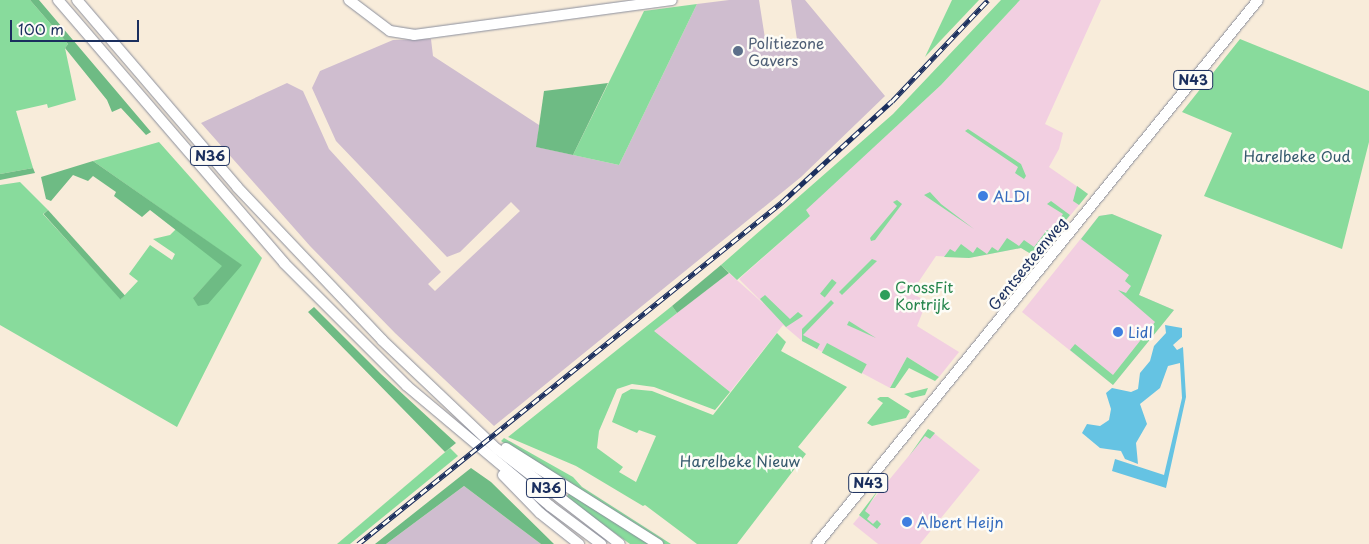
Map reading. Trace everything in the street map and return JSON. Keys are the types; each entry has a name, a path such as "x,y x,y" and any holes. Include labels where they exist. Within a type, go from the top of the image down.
{"main road":[{"name":"N36","path":"58,0 166,130 284,263 408,386 517,480 601,544"},
{"name":"N36","path":"77,0 302,258 398,356 526,472 620,544"},
{"path":"349,0 390,31 414,35 672,0"},
{"name":"Gentsesteenweg","path":"817,544 1258,0"},
{"path":"408,386 412,394 505,477 540,513 579,544"},
{"path":"476,428 658,544"}],"shaded area":[{"path":"729,0 759,0 767,51 798,46 791,0 805,0 885,96 801,177 494,426 395,333 310,246 201,123 287,83 303,91 329,149 441,272 428,284 435,291 520,211 511,202 460,252 447,257 336,141 312,88 320,71 393,40 431,39 433,56 539,125 537,147 619,165 697,4"},
{"path":"1020,0 1101,0 1045,124 1063,133 1059,149 1049,167 1088,194 1036,257 1021,248 969,258 936,256 911,293 940,308 937,312 925,306 917,326 959,352 939,377 907,357 890,388 802,341 783,325 730,392 653,331 729,273 766,306 739,279 810,216 805,210 941,85"},
{"path":"1112,214 1162,235 1139,295 1174,310 1113,385 1022,312 1099,216"},
{"path":"930,430 980,470 920,544 878,544 853,524"},
{"path":"464,486 541,544 386,544"}],"green space":[{"path":"0,0 30,0 68,44 65,48 76,100 48,108 47,104 16,111 33,168 0,174"},
{"path":"30,0 39,0 151,132 146,135 121,108 112,112 107,100 65,48 68,44"},
{"path":"952,0 979,0 925,57"},
{"path":"1001,0 1020,0 941,85 806,210 810,216 737,280 721,265 893,114"},
{"path":"697,4 619,165 573,155 644,11"},
{"name":"Harelbeke Oud","path":"1240,39 1369,91 1369,142 1342,249 1204,196 1232,133 1182,112"},
{"path":"608,83 573,155 536,147 544,91"},
{"path":"968,129 1021,164 1026,176 1024,179 1015,173 1018,167 965,131"},
{"path":"159,142 262,258 177,427 0,325 0,185 20,182 48,210 43,214 121,299 138,281 129,274 150,245 172,260 175,254 153,239 170,235 176,229 223,266 193,298 241,265 93,161"},
{"path":"93,161 242,265 208,304 198,306 193,298 222,266 150,210 142,217 114,196 116,192 93,176 88,181 73,175 51,201 46,199 41,177"},
{"path":"33,168 35,173 0,180 0,174"},
{"path":"1077,186 1088,194 1079,205 1073,201"},
{"path":"930,192 941,204 974,229 924,195"},
{"path":"897,200 902,204 875,240 871,241 870,238 897,206 893,202"},
{"path":"1051,201 1070,215 1036,257 1021,248 969,258 944,257 950,249 955,252 961,244 973,253 977,247 987,254 992,247 998,251 1007,238 1019,246 1024,240 1034,247 1047,230 1051,232 1063,214 1047,204"},
{"path":"48,210 125,295 120,299 44,214"},
{"path":"1112,214 1162,235 1139,295 1174,310 1113,385 1070,350 1075,344 1113,375 1155,322 1118,290 1126,293 1131,286 1125,281 1129,275 1081,239 1099,216"},
{"path":"872,259 877,261 842,295 839,292"},
{"path":"721,265 729,273 677,313 672,306"},
{"path":"832,279 837,283 825,298 820,294"},
{"path":"765,295 790,319 798,312 803,316 786,327 760,299"},
{"path":"831,300 834,303 803,335 820,344 817,349 802,341 802,329"},
{"name":"Harelbeke Nieuw","path":"672,306 677,313 654,331 730,392 715,410 654,387 632,384 617,389 599,431 597,448 623,467 619,472 636,482 656,436 639,430 637,433 612,422 622,394 631,389 652,391 713,415 777,333 786,342 781,351 847,387 798,447 806,454 737,544 697,544 645,505 643,506 576,466 508,437"},
{"path":"314,307 381,374 456,443 445,452 308,312"},
{"path":"849,321 876,338 847,325"},
{"path":"827,343 867,364 862,374 822,353"},
{"path":"907,357 939,377 935,381 909,368 895,388 890,388"},
{"path":"928,388 925,395 912,398 904,394"},
{"path":"888,397 910,411 906,418 872,426 867,423 883,403 877,399"},
{"path":"928,429 935,433 930,439 925,436 909,456"},
{"path":"504,438 573,477 582,487 671,544 664,544 554,477 501,441"},
{"path":"450,448 458,456 350,544 337,544"},
{"path":"471,468 491,482 554,544 541,544 464,486 386,544 375,544"},
{"path":"879,489 865,511 870,515 867,519 873,524 877,520 881,524 877,529 859,515"},
{"path":"569,493 652,544 630,544 566,498"}],"water":[{"path":"1165,325 1182,328 1182,337 1173,345 1177,350 1183,347 1186,397 1166,488 1112,471 1115,459 1164,475 1182,398 1180,363 1168,366 1160,388 1140,404 1147,424 1136,443 1138,464 1125,459 1121,451 1100,448 1082,433 1087,424 1100,426 1109,420 1111,409 1106,393 1112,388 1131,392 1138,389 1140,373 1150,361 1154,346 1166,333"}],"railway":[{"path":"358,544 782,202 892,101 988,0"}],"place":[{"name":"Politiezone Gavers","path":"738,51"},
{"name":"ALDI","path":"983,196"},
{"name":"CrossFit Kortrijk","path":"885,295"},
{"name":"Lidl","path":"1118,332"},
{"name":"Albert Heijn","path":"907,522"}]}
